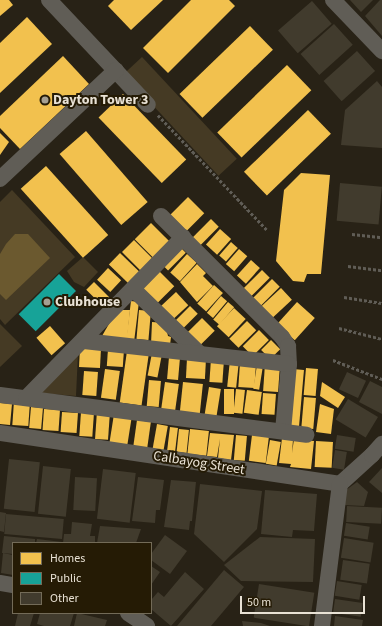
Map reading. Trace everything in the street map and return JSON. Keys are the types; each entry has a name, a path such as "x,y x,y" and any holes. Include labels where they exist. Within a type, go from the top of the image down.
{"street":[{"path":"49,0 148,105"},
{"path":"333,0 382,51"},
{"path":"0,179 116,70"},
{"path":"161,216 282,337 288,346 289,364 283,431"},
{"path":"26,398 84,341 183,237"},
{"path":"133,289 199,353"},
{"path":"84,341 289,364"},
{"path":"0,395 306,435"},
{"name":"Calbayog Street","path":"0,433 340,484"},
{"path":"322,626 340,484 372,456 382,444"},
{"path":"0,583 12,585"},
{"path":"129,614 147,626"}],"path":[{"path":"148,105 267,230"},
{"path":"352,234 382,237"},
{"path":"348,266 382,270"},
{"path":"344,297 382,303"},
{"path":"339,328 382,339"},
{"path":"333,360 382,379"}],"shaded area":[{"path":"142,57 237,159 219,176 124,74"},
{"path":"12,190 75,257 5,325 0,319 0,202"},
{"path":"15,234 28,234 50,258 6,300 0,294 0,254"},
{"path":"83,257 98,272 84,287 74,282 67,271"},
{"path":"0,324 22,346 0,367"},
{"path":"78,353 76,396 40,393"}],"building: Homes":[{"path":"0,0 9,0 13,5 0,16"},
{"path":"114,0 163,0 131,30 108,6"},
{"path":"191,0 229,0 235,6 168,73 143,48"},
{"path":"27,17 52,44 0,93 0,43"},
{"path":"250,26 273,50 202,118 180,94"},
{"name":"Dayton Tower 3","path":"63,56 89,84 20,149 0,128 0,116"},
{"path":"287,65 311,90 242,158 217,132"},
{"path":"123,94 186,159 162,183 99,118"},
{"path":"308,110 331,134 267,196 244,172"},
{"path":"86,131 148,202 121,225 60,154"},
{"path":"0,133 9,142 0,155"},
{"path":"46,166 108,235 83,258 21,189"},
{"path":"301,173 330,175 321,274 307,274 304,282 293,281 276,261 284,190"},
{"path":"188,197 204,213 187,231 170,215"},
{"path":"211,219 219,227 200,245 193,237"},
{"path":"151,223 171,243 155,259 135,239"},
{"path":"220,229 231,239 217,255 206,245"},
{"path":"134,240 155,261 143,273 122,252"},
{"path":"231,242 238,248 226,261 219,256"},
{"path":"178,245 186,253 168,270 160,263"},
{"path":"239,249 247,256 234,271 226,264"},
{"path":"120,253 143,275 132,287 109,265"},
{"path":"187,254 197,263 180,281 170,273"},
{"path":"251,260 260,268 246,284 237,276"},
{"path":"197,264 206,273 203,276 213,286 197,302 180,282"},
{"path":"108,268 121,280 110,292 97,280"},
{"path":"158,270 174,286 155,305 139,289"},
{"path":"262,270 270,278 251,297 243,289"},
{"path":"272,279 280,287 260,307 252,299"},
{"path":"94,282 110,298 102,306 86,290"},
{"path":"214,285 223,293 206,312 197,304"},
{"path":"281,288 292,300 271,319 260,308"},
{"path":"176,292 188,305 171,321 159,308"},
{"path":"221,296 227,301 213,318 207,313"},
{"path":"131,301 139,302 134,340 126,339"},
{"path":"228,302 234,307 219,325 213,320"},
{"path":"297,302 315,318 295,340 277,324"},
{"path":"190,306 198,314 182,330 174,322"},
{"path":"234,308 246,319 229,337 217,326"},
{"path":"117,310 130,310 127,339 102,336"},
{"path":"139,310 151,311 148,340 136,339"},
{"path":"202,318 215,331 200,346 187,333"},
{"path":"247,321 256,330 239,348 229,339"},
{"path":"152,322 165,323 168,336 171,337 170,345 151,344"},
{"path":"50,326 65,343 52,355 36,338"},
{"path":"259,330 269,340 253,356 243,346"},
{"path":"271,340 280,349 270,359 261,350"},
{"path":"80,348 101,349 100,368 79,367"},
{"path":"108,349 124,350 123,367 107,366"},
{"path":"127,351 149,354 142,406 120,402"},
{"path":"152,353 162,355 157,377 148,376"},
{"path":"169,357 180,358 178,380 167,379"},
{"path":"187,358 206,359 205,379 186,378"},
{"path":"211,359 224,360 222,383 209,382"},
{"path":"230,360 239,361 236,388 227,387"},
{"path":"240,363 256,364 254,388 238,387"},
{"path":"265,364 280,365 278,392 263,391"},
{"path":"257,365 263,366 259,390 253,389"},
{"path":"306,368 318,369 316,396 304,395"},
{"path":"105,369 120,371 116,400 101,398"},
{"path":"293,369 304,370 299,428 288,427"},
{"path":"84,371 98,372 96,396 82,395"},
{"path":"149,380 161,381 159,407 147,406"},
{"path":"165,382 179,384 175,412 161,410"},
{"path":"183,382 203,384 200,415 180,413"},
{"path":"322,382 345,397 338,408 320,396"},
{"path":"209,387 221,389 216,417 205,415"},
{"path":"224,389 234,389 234,414 224,414"},
{"path":"236,389 245,390 242,414 233,413"},
{"path":"247,390 262,392 259,415 244,413"},
{"path":"263,393 276,394 275,415 262,414"},
{"path":"304,397 316,398 313,429 301,428"},
{"path":"14,401 30,402 28,426 12,425"},
{"path":"0,403 12,404 10,425 0,424"},
{"path":"320,404 334,409 331,434 316,432"},
{"path":"31,407 43,408 41,429 29,428"},
{"path":"44,409 60,410 58,431 43,430"},
{"path":"97,411 110,412 108,440 95,439"},
{"path":"62,412 78,413 77,433 61,432"},
{"path":"81,412 94,413 92,437 79,436"},
{"path":"114,414 132,417 127,445 109,443"},
{"path":"137,420 151,422 147,448 133,446"},
{"path":"157,424 168,426 163,452 152,450"},
{"path":"170,427 178,428 175,453 167,452"},
{"path":"179,429 189,430 187,453 177,452"},
{"path":"190,429 209,431 206,456 187,454"},
{"path":"210,433 234,435 231,460 218,458 220,439 217,457 207,456"},
{"path":"236,435 247,436 245,461 234,460"},
{"path":"252,435 269,437 266,463 249,461"},
{"path":"282,438 293,440 292,453 294,439 314,441 311,469 290,467 291,464 279,463"},
{"path":"270,440 281,442 277,466 266,464"},
{"path":"316,441 333,442 332,468 315,467"}],"building: Public":[{"name":"Clubhouse","path":"59,274 76,291 36,331 19,314"}],"building: Other":[{"path":"350,0 373,0 361,12"},
{"path":"380,0 382,0 382,36 365,16"},
{"path":"312,1 332,24 298,53 278,31"},
{"path":"334,24 353,45 319,75 301,54"},
{"path":"357,51 375,71 342,101 324,81"},
{"path":"377,81 382,87 382,148 341,145 345,110"},
{"path":"340,183 382,187 379,225 337,221"},
{"path":"347,372 366,381 358,398 339,389"},
{"path":"370,381 382,387 382,414 359,402"},
{"path":"348,399 378,417 366,438 336,420"},
{"path":"337,435 356,438 354,452 335,449"},
{"path":"335,450 347,452 344,470 332,468"},
{"path":"9,459 40,462 35,512 4,509"},
{"path":"43,466 71,469 66,517 38,514"},
{"path":"382,468 382,493 369,482"},
{"path":"103,469 136,473 130,523 97,519"},
{"path":"75,477 97,478 95,511 73,510"},
{"path":"138,477 164,480 160,510 156,510 155,523 132,521"},
{"path":"171,480 196,482 192,521 190,521 189,530 164,527"},
{"path":"357,482 368,492 364,506 343,505 346,490"},
{"path":"200,484 262,491 257,529 224,562 194,534"},
{"path":"265,490 317,494 314,531 293,530 292,537 261,534"},
{"path":"347,506 382,508 381,524 346,522"},
{"path":"0,512 6,513 4,532 0,531"},
{"path":"6,514 64,519 62,539 4,534"},
{"path":"72,522 92,524 90,536 95,536 95,542 63,542 64,534 71,534"},
{"path":"346,523 370,527 368,540 344,536"},
{"path":"100,526 141,529 136,542 97,542"},
{"path":"165,535 187,551 170,574 152,561 152,553"},
{"path":"4,536 35,539 35,542 12,542 12,554 2,553"},
{"path":"260,537 315,539 313,582 241,581 224,565"},
{"path":"344,538 374,543 371,562 341,558"},
{"path":"37,539 62,542 36,542"},
{"path":"3,553 12,555 12,575 1,573"},
{"path":"343,560 370,564 367,584 340,580"},
{"path":"152,567 160,572 152,584"},
{"path":"224,570 244,587 211,626 177,626"},
{"path":"185,572 204,589 171,626 152,610 152,599 158,592 164,597"},
{"path":"337,581 362,585 359,600 335,596"},
{"path":"259,584 314,593 309,626 254,618"},
{"path":"335,599 363,603 361,617 333,613"},
{"path":"18,614 34,614 30,626 15,626"},
{"path":"40,614 74,614 70,626 44,626 37,624"},
{"path":"77,614 107,620 105,626 74,626"},
{"path":"335,616 363,620 362,626 334,626"},
{"path":"242,621 261,623 270,626 243,626"}],"place":[{"name":"Dayton Tower 3","path":"45,100"},
{"name":"Clubhouse","path":"47,302"}]}
